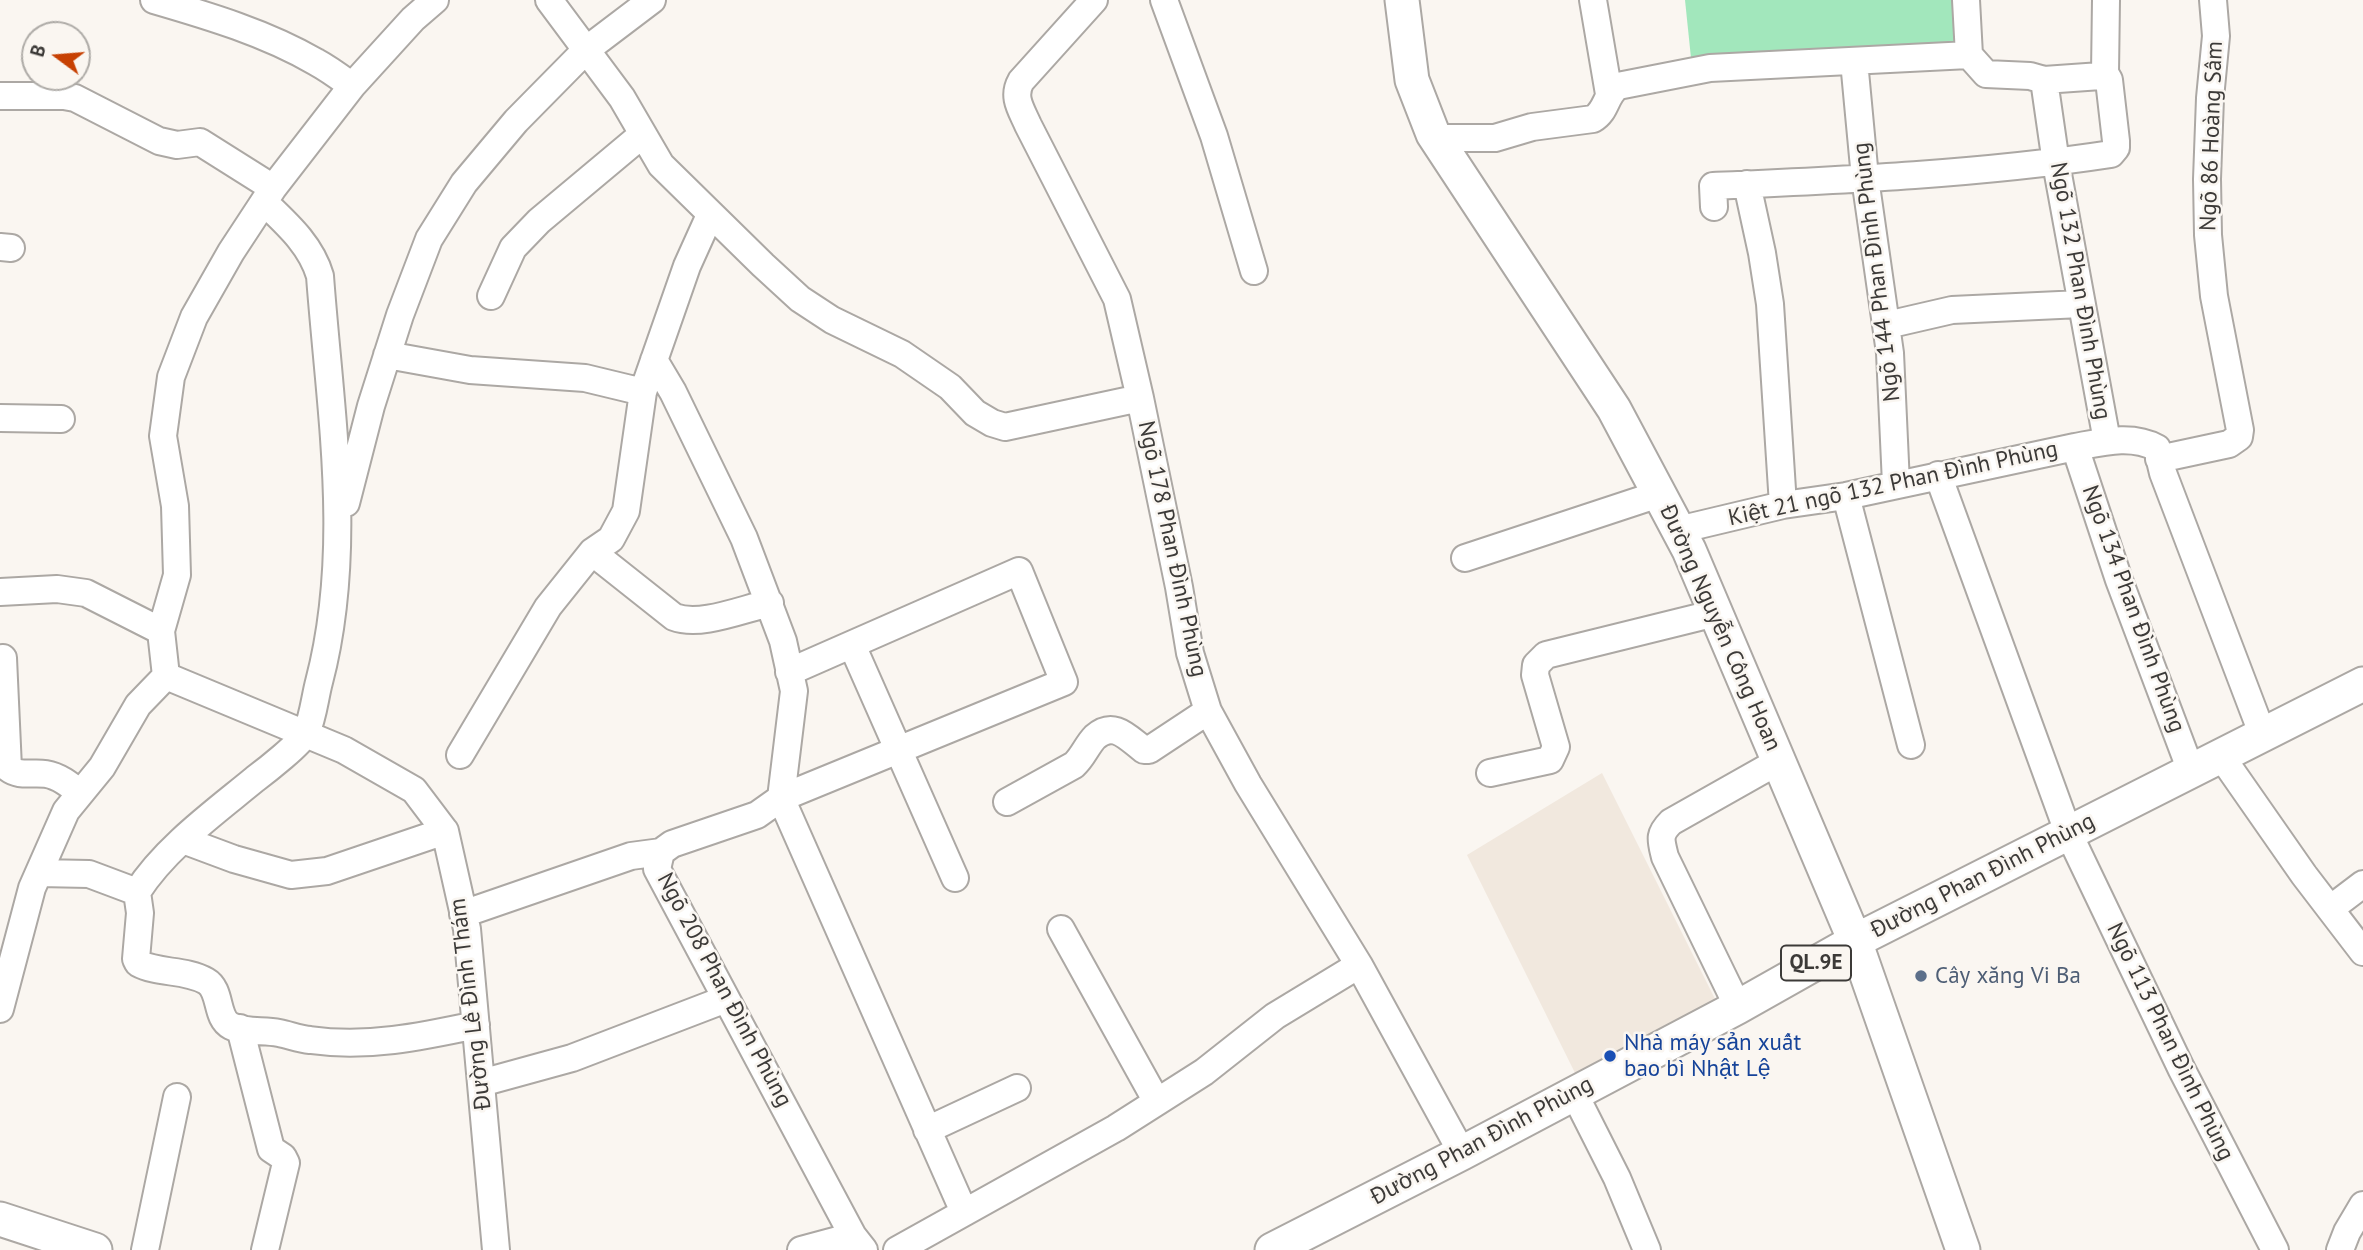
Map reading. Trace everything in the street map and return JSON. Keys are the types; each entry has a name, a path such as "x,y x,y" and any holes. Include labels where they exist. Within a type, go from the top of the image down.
{"main road":[{"name":"Đường Nguyễn Công Hoan","path":"1402,0 1412,80 1436,138 1614,409 1678,530 1716,613 1855,941 1963,1250"},
{"name":"Đường Phan Đình Phùng","path":"1272,1250 1738,1007 1855,941 2363,684"},
{"path":"0,1219 95,1250"}],"street":[{"path":"154,0 194,6 317,62 352,86"},
{"path":"0,1009 32,888 66,811 102,766 138,705 166,676 161,631 177,575 175,506 163,436 171,377 194,317 268,195 352,86 413,19 435,0"},
{"name":"Ngõ 178 Phan Đình Phùng","path":"549,0 622,98 661,165 800,299 832,320 902,354 950,387 975,413 1005,427 1140,398 1191,653 1208,711 1248,784 1359,965 1462,1153"},
{"path":"338,533 371,406 429,239 464,183 516,121 586,50 652,0"},
{"path":"1094,0 1020,81 1016,90 1017,100 1116,299 1140,398"},
{"path":"1164,0 1214,136 1254,271"},
{"path":"1593,0 1609,94"},
{"path":"1966,0 1969,55 1986,74 2030,76 2045,80 2101,76 2105,73"},
{"path":"1714,207 1713,186 1865,178 2056,163 2111,154 2116,141 2109,80 2105,73 2106,0"},
{"name":"Ngõ 86 Hoàng Sâm","path":"2159,458 2229,444 2239,438 2240,430 2214,296 2208,235 2210,98 2216,36 2213,0"},
{"path":"1436,138 1495,138 1532,127 1593,119 1603,110 1609,94 1618,86 1710,68 1969,55"},
{"name":"Ngõ 144 Phan Đình Phùng","path":"1854,61 1865,178 1890,354 1896,484"},
{"name":"Ngõ 132 Phan Đình Phùng","path":"2045,80 2056,163 2107,441 2145,442 2157,448 2159,458"},
{"path":"0,96 75,98 159,141 177,145 200,142 268,195 316,261 320,276 338,496 337,568 328,642 305,734 268,769 183,840 145,881 137,892 140,913 136,959 138,963 209,982 219,1001 224,1019 232,1027 310,1040 356,1043 408,1040 476,1025"},
{"path":"491,296 513,248 539,221 643,135"},
{"path":"1747,184 1770,304 1783,505"},
{"path":"460,755 548,607 592,552 611,538 626,511 643,392 687,266 710,215"},
{"path":"1887,325 1952,310 2081,303"},
{"path":"387,355 470,370 585,377 643,392"},
{"path":"654,360 673,391 744,538 783,641 794,691 782,798 964,1212"},
{"path":"0,418 61,419"},
{"name":"Kiệt 21 ngõ 132 Phan Đình Phùng","path":"1678,530 1783,505 1846,496 2107,441"},
{"name":"Ngõ 134 Phan Đình Phùng","path":"2075,447 2119,580 2192,771"},
{"path":"2159,458 2162,473 2262,733"},
{"path":"1938,475 2068,832"},
{"path":"1465,558 1659,494"},
{"path":"1846,496 1911,745"},
{"path":"592,552 674,617 685,621 770,603"},
{"name":"Ngõ 208 Phan Đình Phùng","path":"852,645 1019,571 1064,682 782,798 757,815 672,844 660,852 657,869 858,1243"},
{"path":"0,592 73,590 86,593 161,631"},
{"path":"1490,773 1550,760 1554,754 1556,747 1535,675 1536,665 1546,655 1716,613"},
{"path":"789,672 852,645 955,877"},
{"path":"3,658 8,768 15,774 47,774 62,779 80,793"},
{"name":"Đường Lê Đình Thám","path":"166,676 344,750 414,790 445,831 463,914 496,1250"},
{"path":"1007,802 1074,765 1096,736 1112,729 1119,730 1144,750 1150,750 1208,711"},
{"path":"2221,756 2363,952"},
{"path":"1738,1007 1665,857 1661,841 1663,830 1671,822 1779,761"},
{"path":"183,840 245,863 291,875 327,871 445,831"},
{"name":"Ngõ 113 Phan Đình Phùng","path":"2068,832 2181,1068 2275,1250"},
{"path":"463,914 631,856 660,852"},
{"path":"39,873 89,874 137,892"},
{"path":"2330,909 2363,884"},
{"path":"1061,929 1157,1102"},
{"path":"897,1250 1067,1157 1157,1102 1204,1072 1275,1016 1359,965"},
{"path":"481,1083 572,1058 726,999"},
{"path":"240,1028 271,1149 283,1157 286,1163 265,1250"},
{"path":"927,1130 1017,1088"},
{"path":"1574,1093 1617,1178 1647,1250"},
{"path":"145,1250 177,1097"},
{"path":"2350,1240 2363,1205"},
{"path":"801,1250 858,1243"}],"shaded area":[{"name":"Nhà máy sản xuất bao bì Nhật Lệ","path":"1602,773 1720,1009 1578,1079 1467,855"}],"green space":[{"path":"1685,0 1956,0 1958,46 1691,58"}],"place":[{"name":"Cây xăng Vi Ba","path":"1921,976"},
{"name":"Nhà máy sản xuất bao bì Nhật Lệ","path":"1610,1056"}]}
